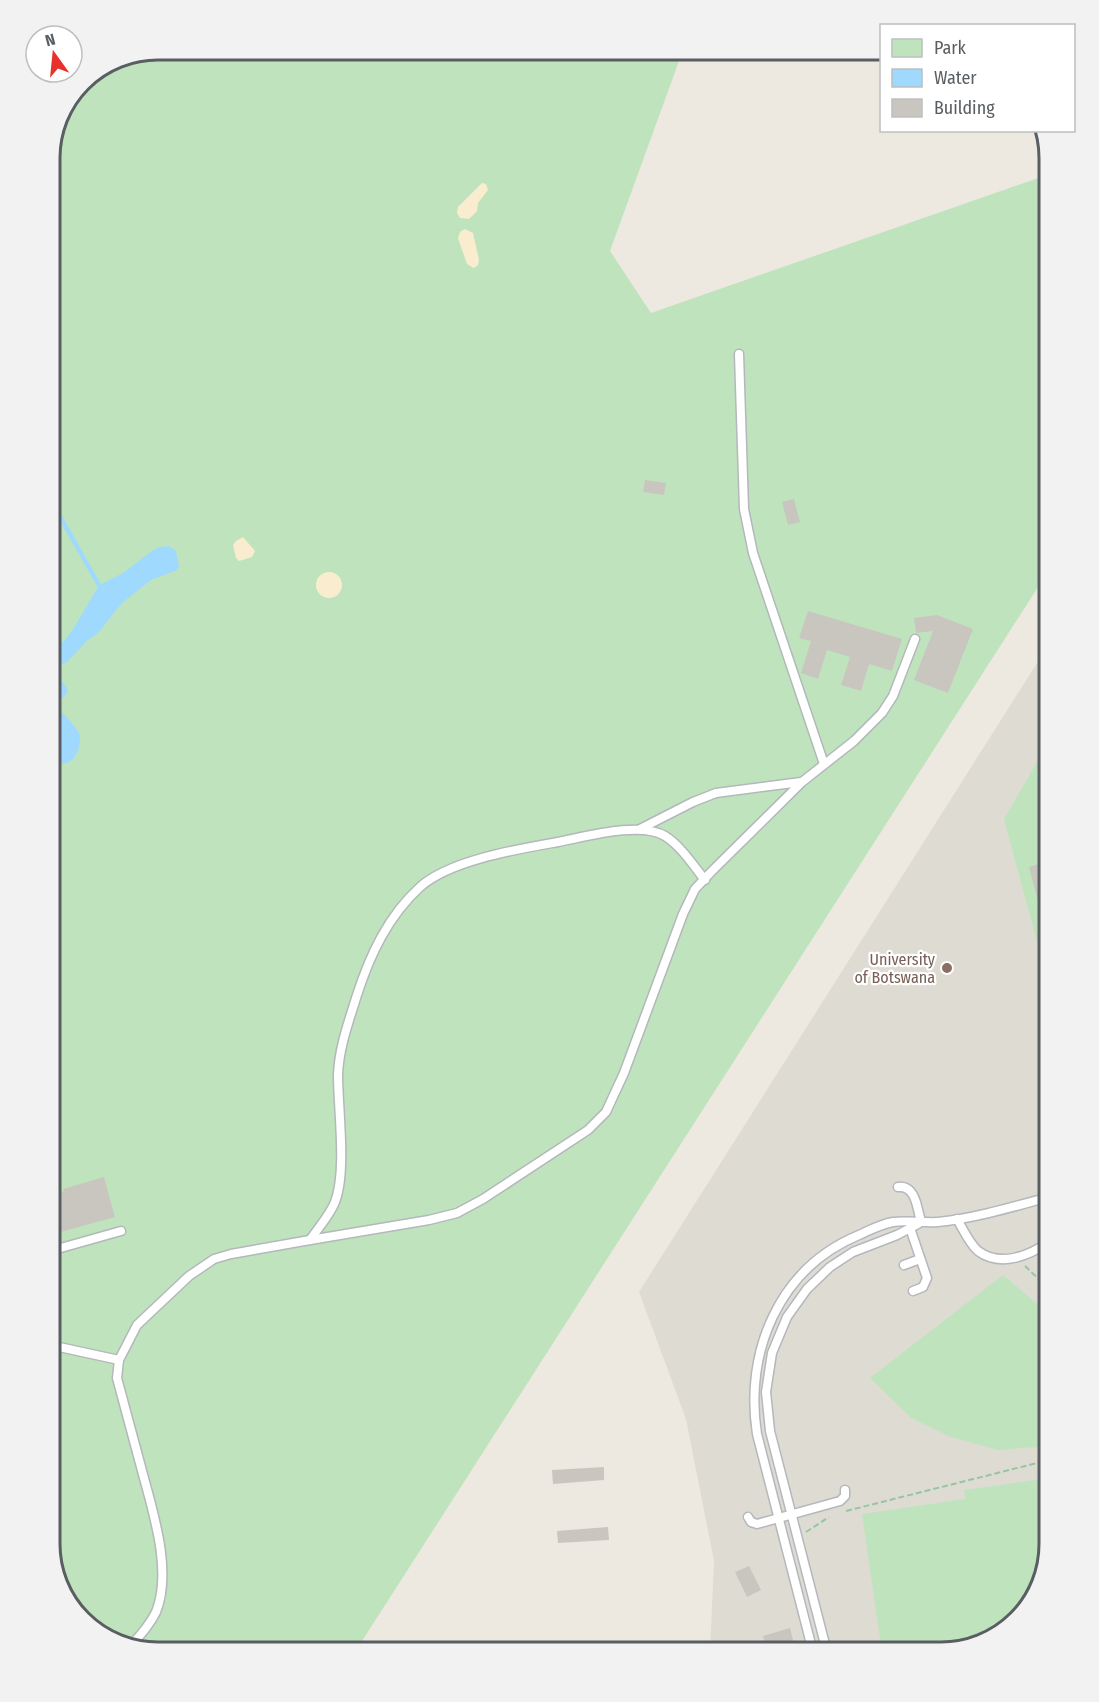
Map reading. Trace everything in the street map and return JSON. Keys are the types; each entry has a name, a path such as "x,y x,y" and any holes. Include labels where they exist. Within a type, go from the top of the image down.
{"lane":[{"path":"739,354 744,509 753,553 824,764"},
{"path":"137,1640 156,1612 162,1582 155,1519 117,1378 119,1360 137,1325 203,1265 214,1259 457,1213 483,1199 588,1130 606,1112 624,1073 682,914 695,889 802,782 854,741 882,713 893,696 915,639"},
{"path":"638,830 716,793 802,782"},
{"path":"310,1240 334,1203 340,1182 338,1072 343,1040 369,959 396,913 422,885 454,867 516,849 606,833 638,830 656,831 666,837 705,880"},
{"path":"898,1187 906,1187 912,1192 921,1222"},
{"path":"810,1642 753,1413 753,1391 759,1349 775,1311 796,1281 821,1256 846,1240 894,1222 957,1219 1039,1200"},
{"path":"957,1219 973,1245 979,1251 996,1258 1016,1258 1039,1249"},
{"path":"824,1642 770,1431 766,1392 772,1353 787,1317 807,1289 830,1267 853,1252 897,1235 921,1222"},
{"path":"910,1228 926,1281 921,1289 913,1291"},
{"path":"60,1248 121,1231"},
{"path":"904,1265 920,1259"},
{"path":"60,1347 119,1360"},
{"path":"748,1517 757,1524 792,1515 819,1502 840,1501 846,1496 845,1491"}],"path":[{"path":"1016,1258 1039,1279"},
{"path":"843,1512 1039,1463"},
{"path":"798,1537 832,1515"}],"shaded area":[{"name":"University of Botswana","path":"1039,660 1039,1544 1034,1576 1015,1609 995,1626 973,1637 960,1640 941,1642 710,1642 714,1561 686,1419 639,1292"}],"green space":[{"path":"158,60 679,60 610,251 651,313 1039,178 1039,586 361,1642 151,1642 126,1637 104,1626 84,1609 70,1587 65,1576 60,1544 60,151 67,120 76,104 104,76 120,67"},
{"path":"1039,758 1039,950 1004,819"},
{"path":"1003,1275 1039,1306 1039,1447 998,1450 951,1437 911,1418 870,1378"},
{"path":"1039,1479 1038,1557 1034,1576 1023,1598 1006,1618 973,1637 941,1642 881,1642 862,1514 965,1499 964,1490"}],"sand":[{"path":"482,183 486,184 488,190 478,203 477,211 469,219 460,218 457,213 458,207"},
{"path":"465,229 473,233 479,260 478,265 474,268 467,264 458,238 460,232"},
{"path":"243,537 255,551 252,557 239,561 233,545"},
{"path":"329,572 338,576 342,585 338,594 329,598 320,594 316,585 320,576"}],"water":[{"path":"169,546 176,551 179,567 175,571 151,580 122,603 99,632 60,667 60,645 75,626 99,585 123,573 160,547"},
{"path":"60,680 66,686 68,692 60,701"},
{"path":"60,710 78,731 80,743 72,760 60,764"}],"building":[{"path":"645,480 666,483 664,495 643,492"},
{"path":"794,499 800,522 788,525 782,502"},
{"path":"808,611 902,639 892,671 869,664 861,691 841,685 850,657 827,650 818,679 801,673 811,641 799,638"},
{"path":"937,615 973,629 948,693 914,680 933,631 916,633 914,618"},
{"path":"1039,864 1039,905 1029,867"},
{"path":"104,1177 115,1217 60,1232 60,1192 64,1191 63,1189"},
{"path":"604,1467 604,1480 553,1484 552,1470"},
{"path":"608,1527 609,1540 558,1543 557,1531"},
{"path":"749,1566 761,1590 747,1597 735,1572"},
{"path":"790,1628 794,1642 765,1642 763,1636"}],"waterway":[{"path":"60,517 99,585"}],"place":[{"name":"University of Botswana","path":"947,968"}]}
